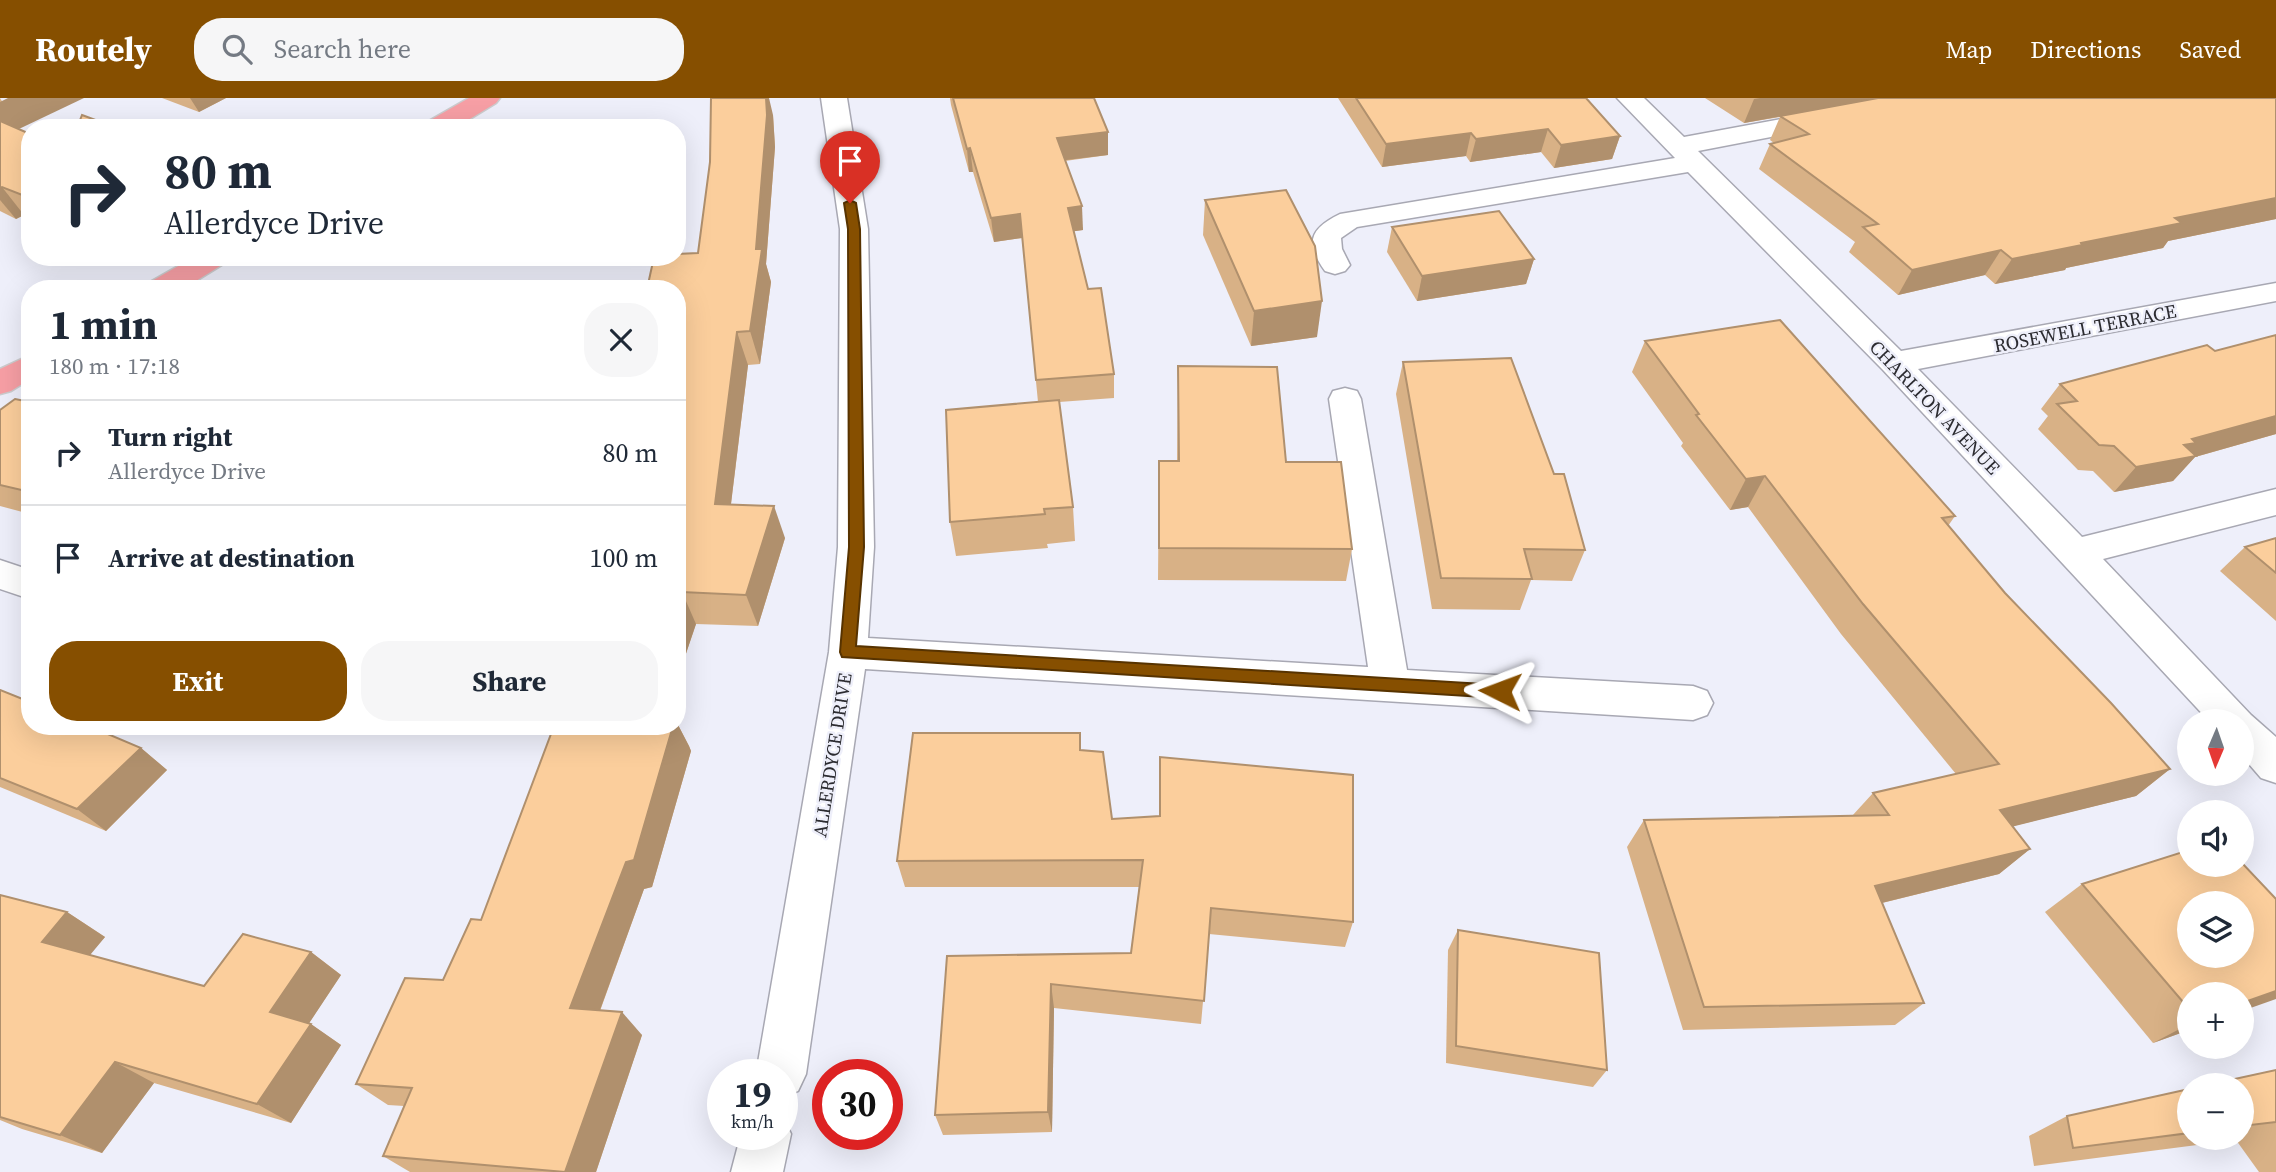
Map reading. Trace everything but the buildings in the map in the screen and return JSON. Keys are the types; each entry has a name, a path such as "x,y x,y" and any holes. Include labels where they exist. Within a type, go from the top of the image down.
{"main road":[{"path":"451,119 487,98"},
{"path":"176,280 200,266"},
{"path":"0,383 21,370"}],"street":[{"name":"ALLERDYCE DRIVE","path":"783,1059 848,652 856,547 854,229 834,98"},
{"name":"CHARLTON AVENUE","path":"1630,98 1894,363 2223,709"},
{"path":"1335,265 1325,248 1326,237 1332,227 1349,220 1687,155 1843,116"},
{"name":"ROSEWELL TERRACE","path":"1894,363 2276,292"},
{"path":"1345,399 1390,685"},
{"path":"2074,553 2276,502"},
{"path":"0,574 21,582"},
{"path":"848,652 1693,703"},
{"path":"2254,742 2276,765"},
{"path":"757,1172 762,1150"}],"route":[{"path":"850,203 854,229 856,547 848,652 1500,691"}]}
